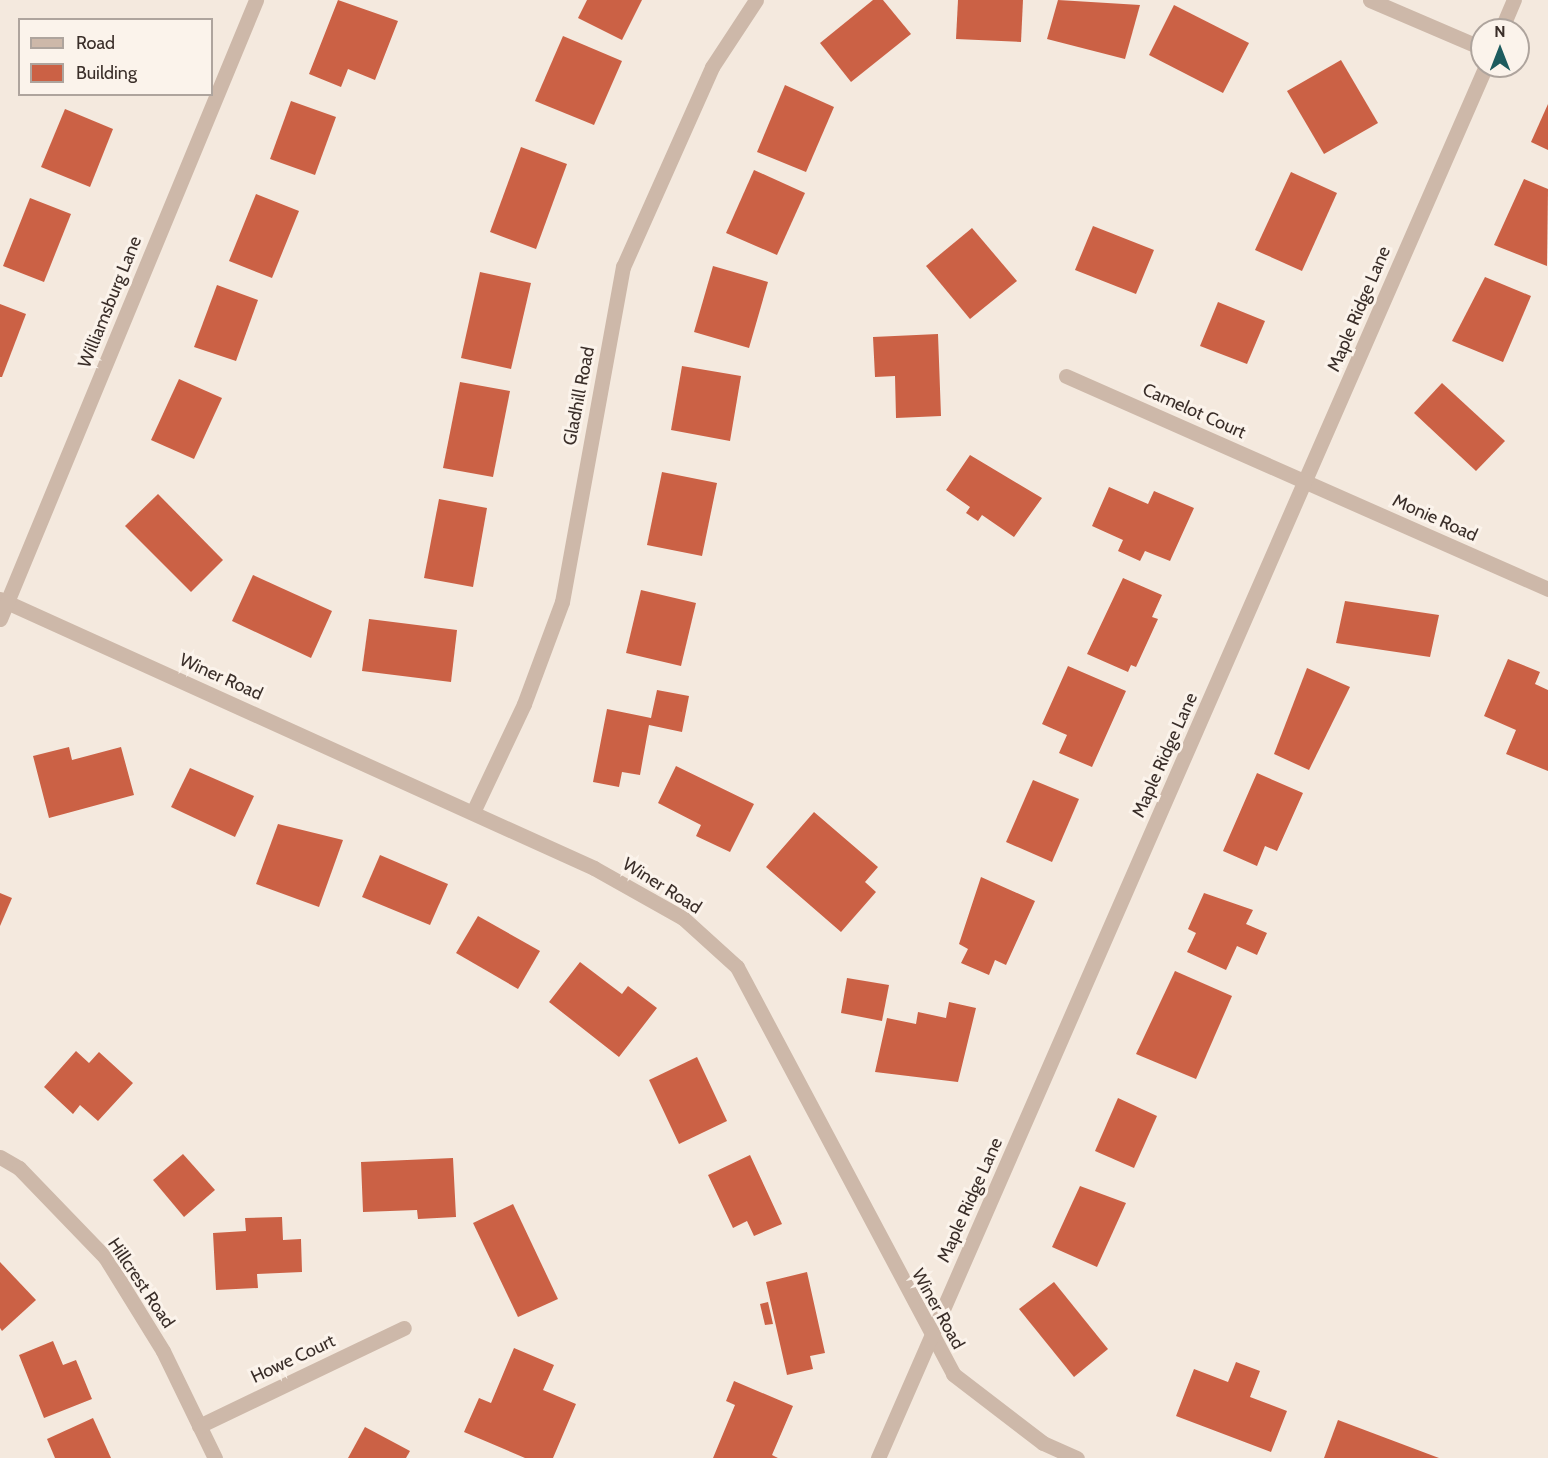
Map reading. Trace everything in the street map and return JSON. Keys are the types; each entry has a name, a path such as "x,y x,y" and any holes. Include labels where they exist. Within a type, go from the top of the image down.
{"street":[{"name":"Williamsburg Lane","path":"0,619 3,600 256,0"},
{"name":"Gladhill Road","path":"473,812 524,704 562,602 623,267 712,67 756,0"},
{"path":"1370,0 1470,43"},
{"path":"1506,18 1514,0"},
{"name":"Maple Ridge Lane","path":"878,1458 1481,78"},
{"name":"Camelot Court","path":"1066,376 1305,482"},
{"name":"Monie Road","path":"1305,482 1548,589"},
{"name":"Winer Road","path":"3,600 594,868 683,918 737,967 930,1339 953,1374 1043,1443 1077,1458"},
{"name":"Hillcrest Road","path":"0,1157 19,1168 105,1257 163,1352 215,1458"},
{"name":"Howe Court","path":"199,1426 404,1328"}],"building":[{"path":"338,0 398,21 375,80 348,69 341,87 309,74"},
{"path":"587,0 642,0 622,40 578,18"},
{"path":"873,0 883,0 911,34 851,82 820,43"},
{"path":"958,0 1023,0 1021,42 956,39"},
{"path":"1058,0 1140,5 1125,59 1047,39"},
{"path":"1174,5 1249,43 1223,93 1149,55"},
{"path":"563,36 622,61 594,125 535,101"},
{"path":"1341,60 1378,123 1324,154 1287,91"},
{"path":"785,85 834,107 806,172 757,152"},
{"path":"291,101 336,117 315,175 270,159"},
{"path":"1548,104 1548,150 1531,142"},
{"path":"65,109 113,129 90,187 41,167"},
{"path":"521,147 567,164 536,249 490,232"},
{"path":"754,170 805,193 777,255 726,233"},
{"path":"1291,172 1337,193 1302,271 1255,250"},
{"path":"1524,179 1548,189 1547,266 1494,245"},
{"path":"256,194 299,211 272,278 229,261"},
{"path":"30,198 71,214 44,282 3,266"},
{"path":"1093,226 1154,250 1136,294 1075,270"},
{"path":"972,228 1017,281 970,319 926,266"},
{"path":"713,266 768,282 749,348 694,332"},
{"path":"480,272 531,283 511,369 461,358"},
{"path":"1485,277 1531,296 1503,362 1452,341"},
{"path":"217,285 258,300 236,361 194,347"},
{"path":"1218,302 1265,321 1247,364 1200,346"},
{"path":"0,304 26,314 2,377 0,377"},
{"path":"938,334 941,416 896,418 895,376 875,377 873,337"},
{"path":"682,366 741,376 730,441 671,430"},
{"path":"179,379 222,398 194,459 151,440"},
{"path":"460,382 510,391 493,477 443,468"},
{"path":"1442,383 1505,441 1476,471 1414,413"},
{"path":"970,455 1042,498 1014,537 982,515 978,521 966,513 970,507 946,490"},
{"path":"662,472 717,483 702,556 647,545"},
{"path":"1109,487 1148,504 1154,491 1194,508 1170,561 1145,551 1140,561 1118,551 1123,540 1092,526"},
{"path":"158,494 223,560 191,592 125,526"},
{"path":"439,499 487,508 473,587 424,578"},
{"path":"253,575 332,611 311,658 232,621"},
{"path":"1123,578 1162,595 1152,617 1158,619 1136,667 1131,665 1128,672 1087,654"},
{"path":"641,590 696,603 681,666 626,653"},
{"path":"1345,601 1439,615 1430,657 1336,643"},
{"path":"369,619 457,630 451,682 362,671"},
{"path":"1508,659 1540,672 1535,684 1548,690 1548,771 1506,754 1516,730 1484,716"},
{"path":"1068,666 1126,691 1092,767 1059,753 1067,735 1042,724"},
{"path":"1307,668 1350,687 1309,770 1274,754"},
{"path":"657,690 689,696 682,732 649,725 640,775 622,772 619,787 593,782 607,709 651,718"},
{"path":"69,747 72,760 121,747 134,795 49,818 33,756"},
{"path":"676,766 754,804 730,852 696,836 701,825 658,803"},
{"path":"190,768 254,796 235,837 171,807"},
{"path":"1257,773 1303,793 1277,851 1265,846 1257,866 1223,851"},
{"path":"1033,780 1079,799 1052,862 1006,842"},
{"path":"814,812 878,867 865,882 876,892 841,932 766,867"},
{"path":"278,824 343,840 319,907 256,884"},
{"path":"380,855 448,884 430,925 362,897"},
{"path":"981,877 1035,901 1006,965 995,960 989,975 961,963 968,949 959,944"},
{"path":"0,893 12,898 0,926"},
{"path":"1204,893 1253,910 1246,924 1267,933 1257,955 1237,946 1226,970 1187,952 1196,933 1188,929"},
{"path":"478,916 540,951 518,989 456,953"},
{"path":"580,962 622,994 628,986 657,1008 619,1057 549,1002"},
{"path":"1175,971 1232,996 1196,1079 1136,1054"},
{"path":"847,978 889,985 882,1021 841,1013"},
{"path":"949,1002 976,1008 958,1082 875,1072 887,1018 916,1024 918,1012 946,1018"},
{"path":"76,1051 89,1063 99,1052 133,1083 98,1121 80,1105 73,1114 44,1087"},
{"path":"697,1057 727,1121 679,1144 649,1080"},
{"path":"1118,1098 1157,1116 1134,1168 1095,1151"},
{"path":"183,1154 215,1190 184,1217 153,1180"},
{"path":"750,1155 782,1224 754,1236 747,1221 733,1228 708,1175"},
{"path":"453,1158 456,1217 418,1219 417,1210 363,1212 361,1162"},
{"path":"1080,1186 1126,1203 1097,1267 1052,1247"},
{"path":"513,1204 558,1299 518,1317 473,1223"},
{"path":"282,1217 283,1240 301,1239 302,1272 257,1274 258,1288 216,1290 213,1233 246,1231 245,1218"},
{"path":"0,1262 36,1300 2,1331 0,1328"},
{"path":"807,1272 825,1353 810,1356 813,1369 787,1375 766,1282"},
{"path":"1054,1282 1108,1349 1074,1377 1019,1309"},
{"path":"768,1302 773,1324 765,1325 760,1304"},
{"path":"53,1341 63,1365 76,1360 92,1399 44,1418 19,1355"},
{"path":"514,1348 554,1365 543,1390 576,1404 553,1458 525,1458 464,1432 479,1398 491,1403"},
{"path":"1236,1362 1260,1371 1250,1397 1287,1411 1271,1452 1176,1416 1194,1369 1228,1382"},
{"path":"734,1381 793,1406 772,1455 778,1458 713,1458 735,1405 726,1401"},
{"path":"93,1418 111,1458 55,1458 47,1439"},
{"path":"1338,1420 1439,1458 1324,1458"},
{"path":"365,1427 410,1451 406,1458 348,1458"}]}
